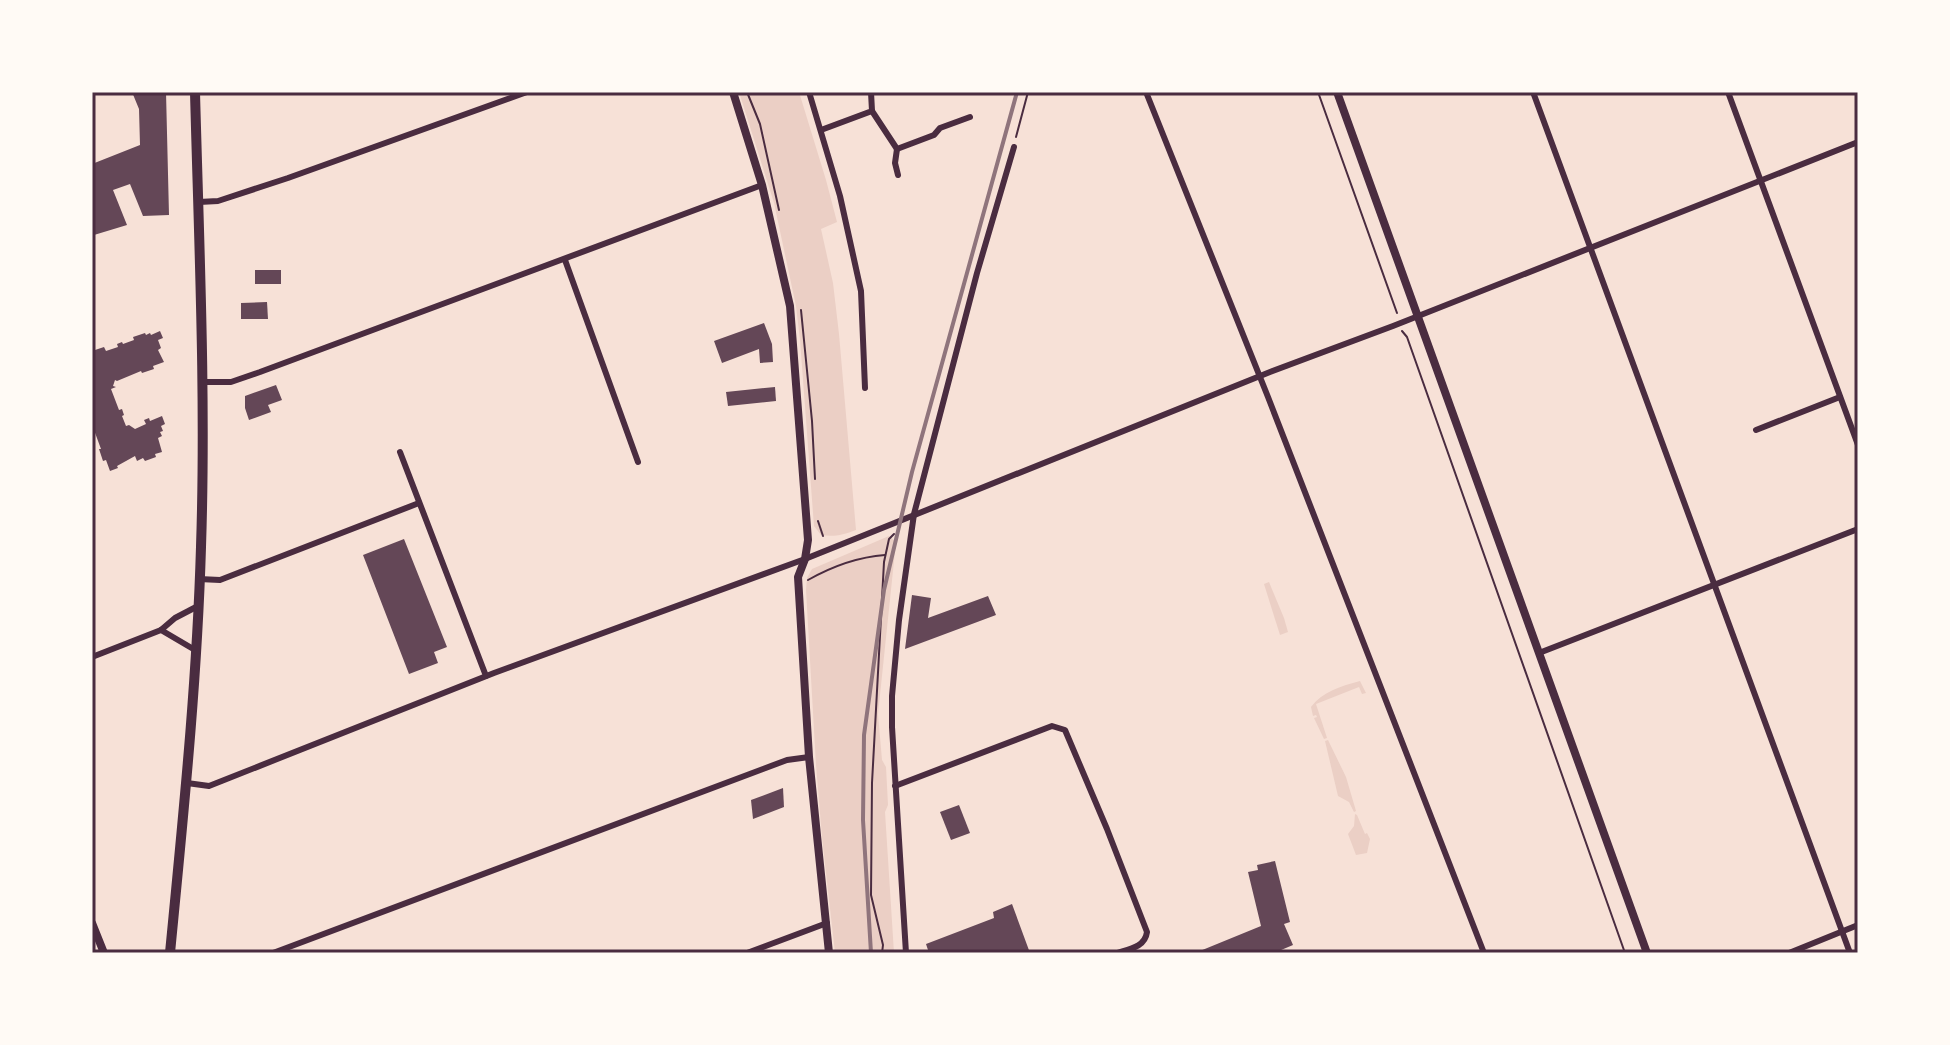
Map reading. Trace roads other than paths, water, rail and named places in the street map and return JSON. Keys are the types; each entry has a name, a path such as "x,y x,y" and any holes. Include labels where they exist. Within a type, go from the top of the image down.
{"main road":[{"path":"170,953 187,783 201,547 202,382 195,92"}],"street":[{"path":"199,202 218,201 288,178 527,92"},
{"path":"733,92 762,185 790,306 808,540 798,577 809,757 829,953"},
{"path":"809,92 840,196 861,291 865,388"},
{"path":"871,92 872,111 897,149 895,163 898,175"},
{"path":"1146,92 1484,953"},
{"path":"1337,92 1647,953"},
{"path":"1533,92 1850,953"},
{"path":"1728,92 1858,445"},
{"path":"821,130 872,111"},
{"path":"897,149 970,117"},
{"path":"187,783 209,786 486,676 805,559 1858,142"},
{"path":"906,953 892,696 899,620 914,514 977,273 1014,147"},
{"path":"202,382 231,382 762,185"},
{"path":"565,260 638,462"},
{"path":"1756,430 1840,397"},
{"path":"400,452 486,676"},
{"path":"199,579 220,580 419,503"},
{"path":"1539,653 1858,529"},
{"path":"92,657 161,630 175,618 198,606"},
{"path":"161,630 195,650"},
{"path":"895,786 1052,726 1062,727 1069,735 1147,932 1142,944 1117,953"},
{"path":"273,953 787,760 809,757"},
{"path":"92,923 104,953"},
{"path":"747,953 827,923"},
{"path":"1789,953 1858,925"}],"railway":[{"path":"871,953 863,820 864,735 884,590 912,472 1017,92"}]}
